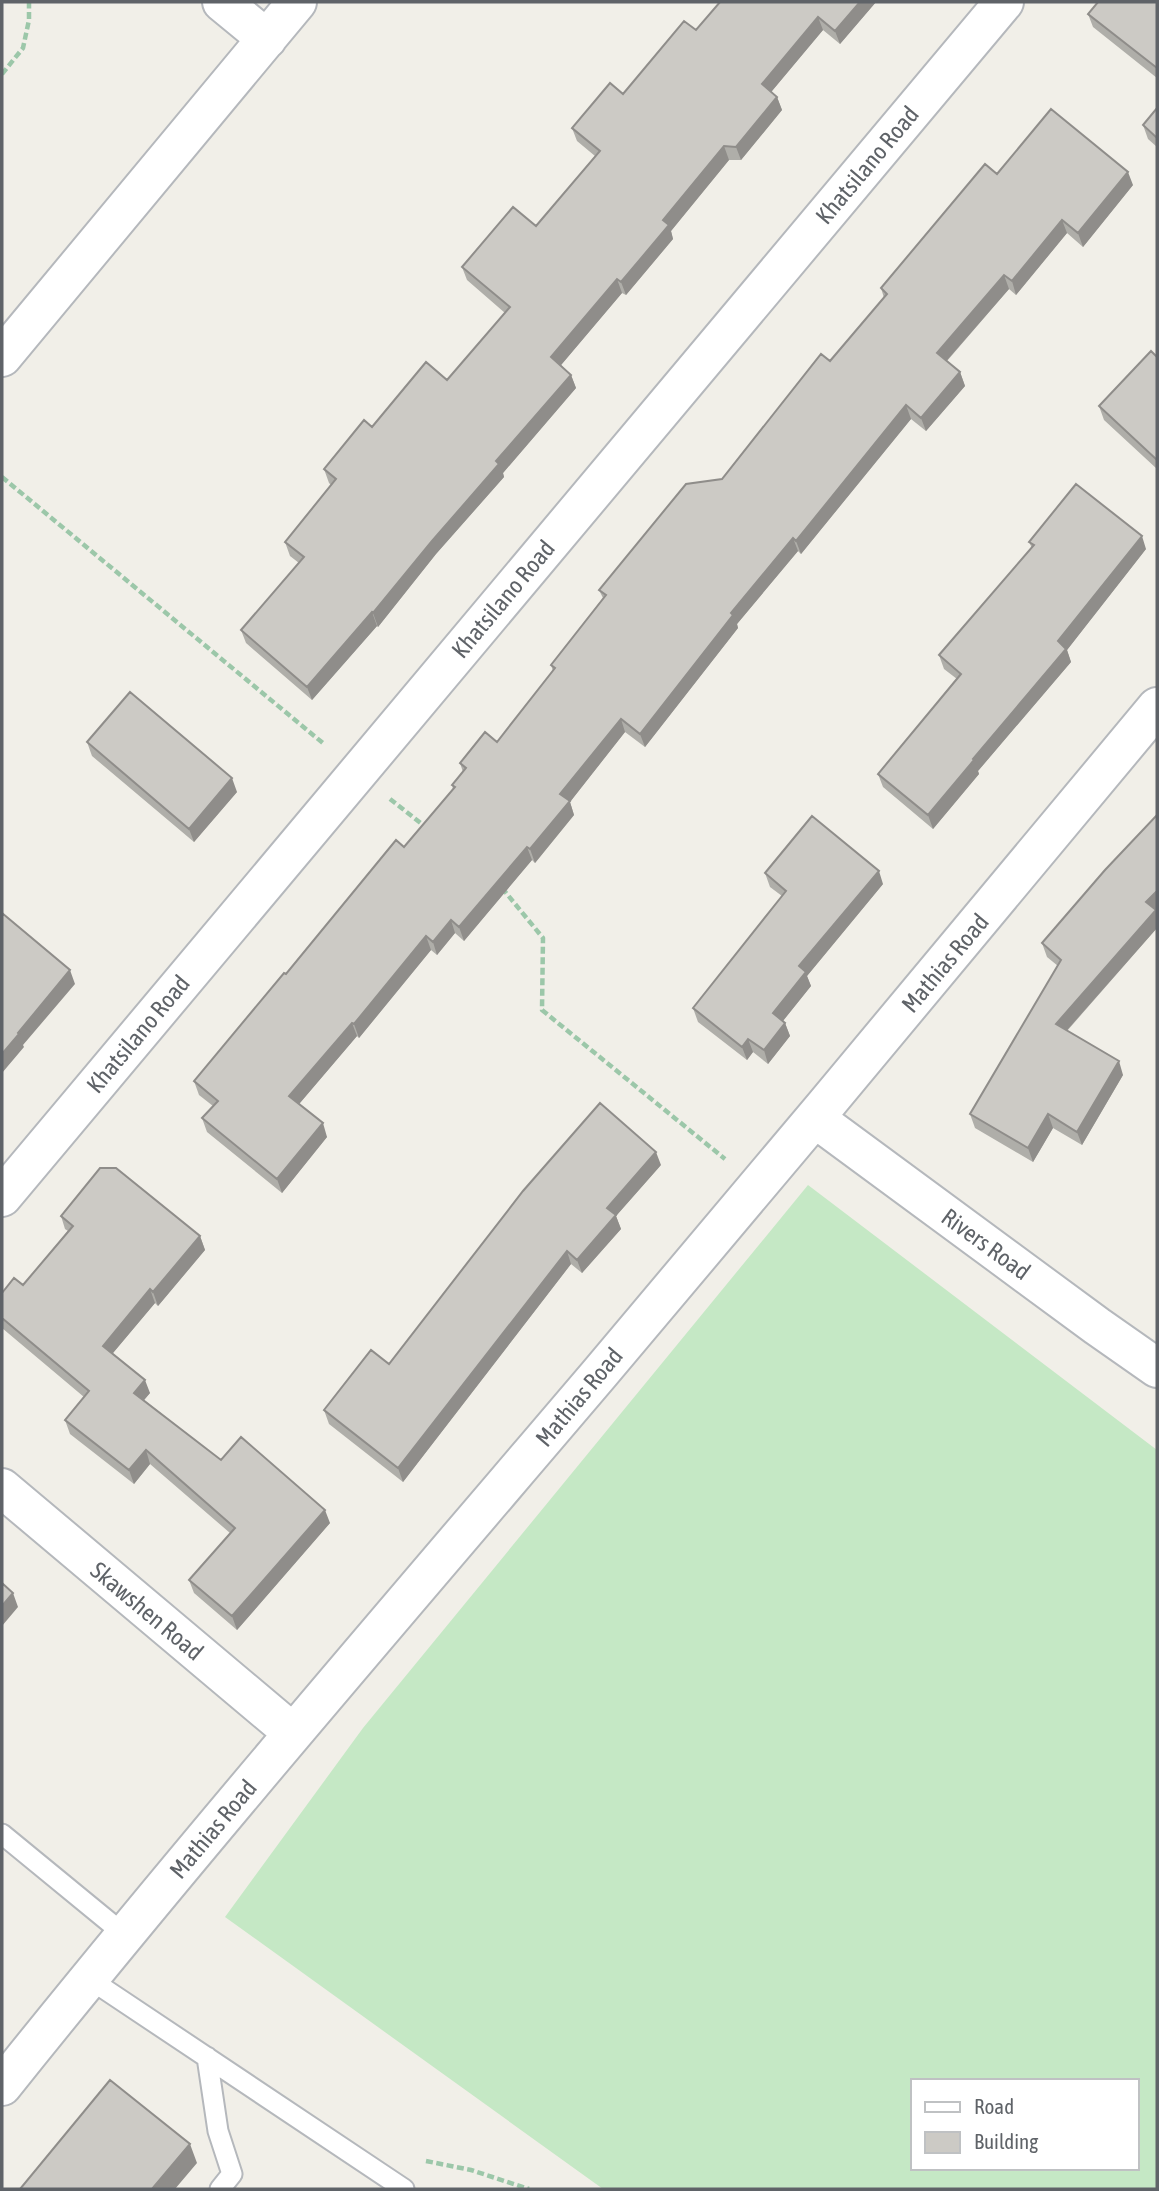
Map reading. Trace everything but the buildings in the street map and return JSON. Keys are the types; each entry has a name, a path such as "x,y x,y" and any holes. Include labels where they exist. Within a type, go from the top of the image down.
{"street":[{"path":"222,2 267,39"},
{"path":"2,357 297,2"},
{"name":"Khatsilano Road","path":"2,1197 1003,2"},
{"name":"Mathias Road","path":"2,2086 293,1733 816,1119 1157,707"},
{"name":"Rivers Road","path":"816,1119 1157,1368"},
{"name":"Skawshen Road","path":"2,1488 293,1733"}],"lane":[{"path":"2,1834 125,1935"},
{"path":"89,1978 404,2189"},
{"path":"207,2057 218,2132 232,2174 220,2189"}],"path":[{"path":"2,74 23,48 29,20 29,2"},
{"path":"2,477 437,835"},
{"path":"501,887 543,938 542,1010 758,1186"},
{"path":"418,2160 471,2170 529,2189"}],"green space":[{"path":"808,1185 1157,1450 1157,2189 603,2189 225,1917 363,1728"}]}
